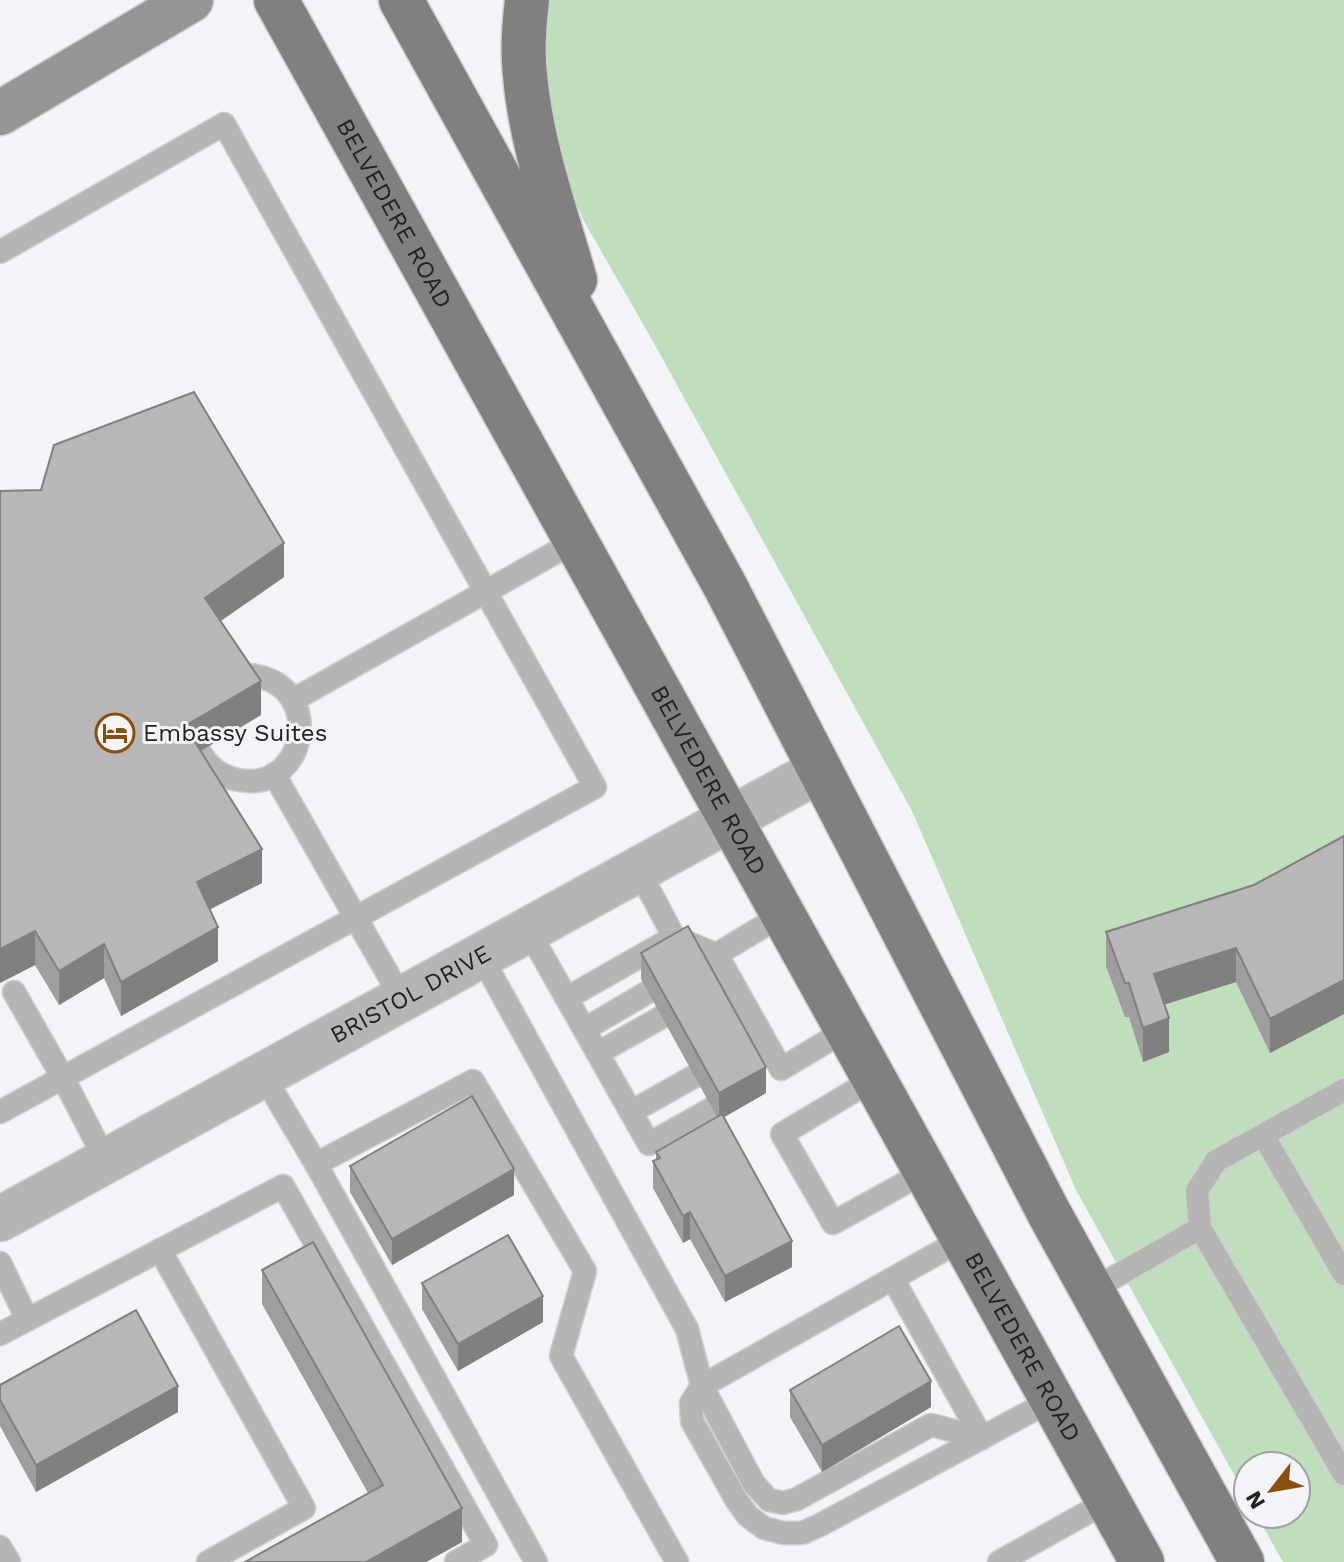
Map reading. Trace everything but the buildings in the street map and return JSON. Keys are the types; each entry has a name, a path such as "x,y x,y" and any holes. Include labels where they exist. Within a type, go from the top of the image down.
{"main road":[{"path":"0,113 191,0"},
{"name":"BELVEDERE ROAD","path":"276,0 1142,1562"},
{"path":"401,0 724,584 1049,1213 1242,1562"},
{"path":"527,0 524,72 532,126 595,352"}],"street":[{"name":"BRISTOL DRIVE","path":"0,1219 820,770"}],"lane":[{"path":"0,252 224,124 595,787 0,1112"},
{"path":"293,700 576,541"},
{"path":"200,752 211,768 225,777 242,781 259,780 274,774 287,763 296,749 300,733 299,716 293,700 282,687 268,678 251,674 234,675"},
{"path":"274,774 402,999"},
{"path":"638,869 674,937 717,955 781,1069"},
{"path":"696,966 782,915"},
{"path":"528,930 649,1144 713,1108"},
{"path":"567,998 674,937"},
{"path":"481,956 687,1329 702,1386 754,1484 769,1500 783,1503 797,1499 931,1425 982,1438"},
{"path":"709,991 730,978"},
{"path":"14,992 106,1161"},
{"path":"585,1029 648,992"},
{"path":"598,1053 662,1017"},
{"path":"759,1081 846,1030"},
{"path":"742,1051 764,1038"},
{"path":"263,1075 316,1164 536,1562"},
{"path":"631,1112 695,1076"},
{"path":"874,1079 782,1134 833,1223 925,1172"},
{"path":"316,1164 473,1081 585,1271 561,1356 677,1562"},
{"path":"1344,1090 1216,1161 1197,1191 1200,1228 1344,1474"},
{"path":"1263,1135 1344,1274"},
{"path":"0,1334 283,1186 486,1545 456,1562"},
{"path":"1092,1290 1200,1228"},
{"path":"963,1239 702,1386 691,1403 692,1421 748,1516 764,1528 783,1533 802,1533 1052,1400"},
{"path":"160,1250 304,1508 208,1562"},
{"path":"0,1263 27,1319"},
{"path":"893,1279 982,1438"},
{"path":"1014,1558 1108,1501"},
{"path":"0,1547 9,1562"}],"green space":[{"path":"545,0 1344,0 1344,1562 1283,1562 1265,1530 1312,1530 1312,1450 1232,1450 1232,1471 1076,1190 912,811 585,223 569,189 542,79"}],"place":[{"name":"Embassy Suites","path":"115,733"}]}
